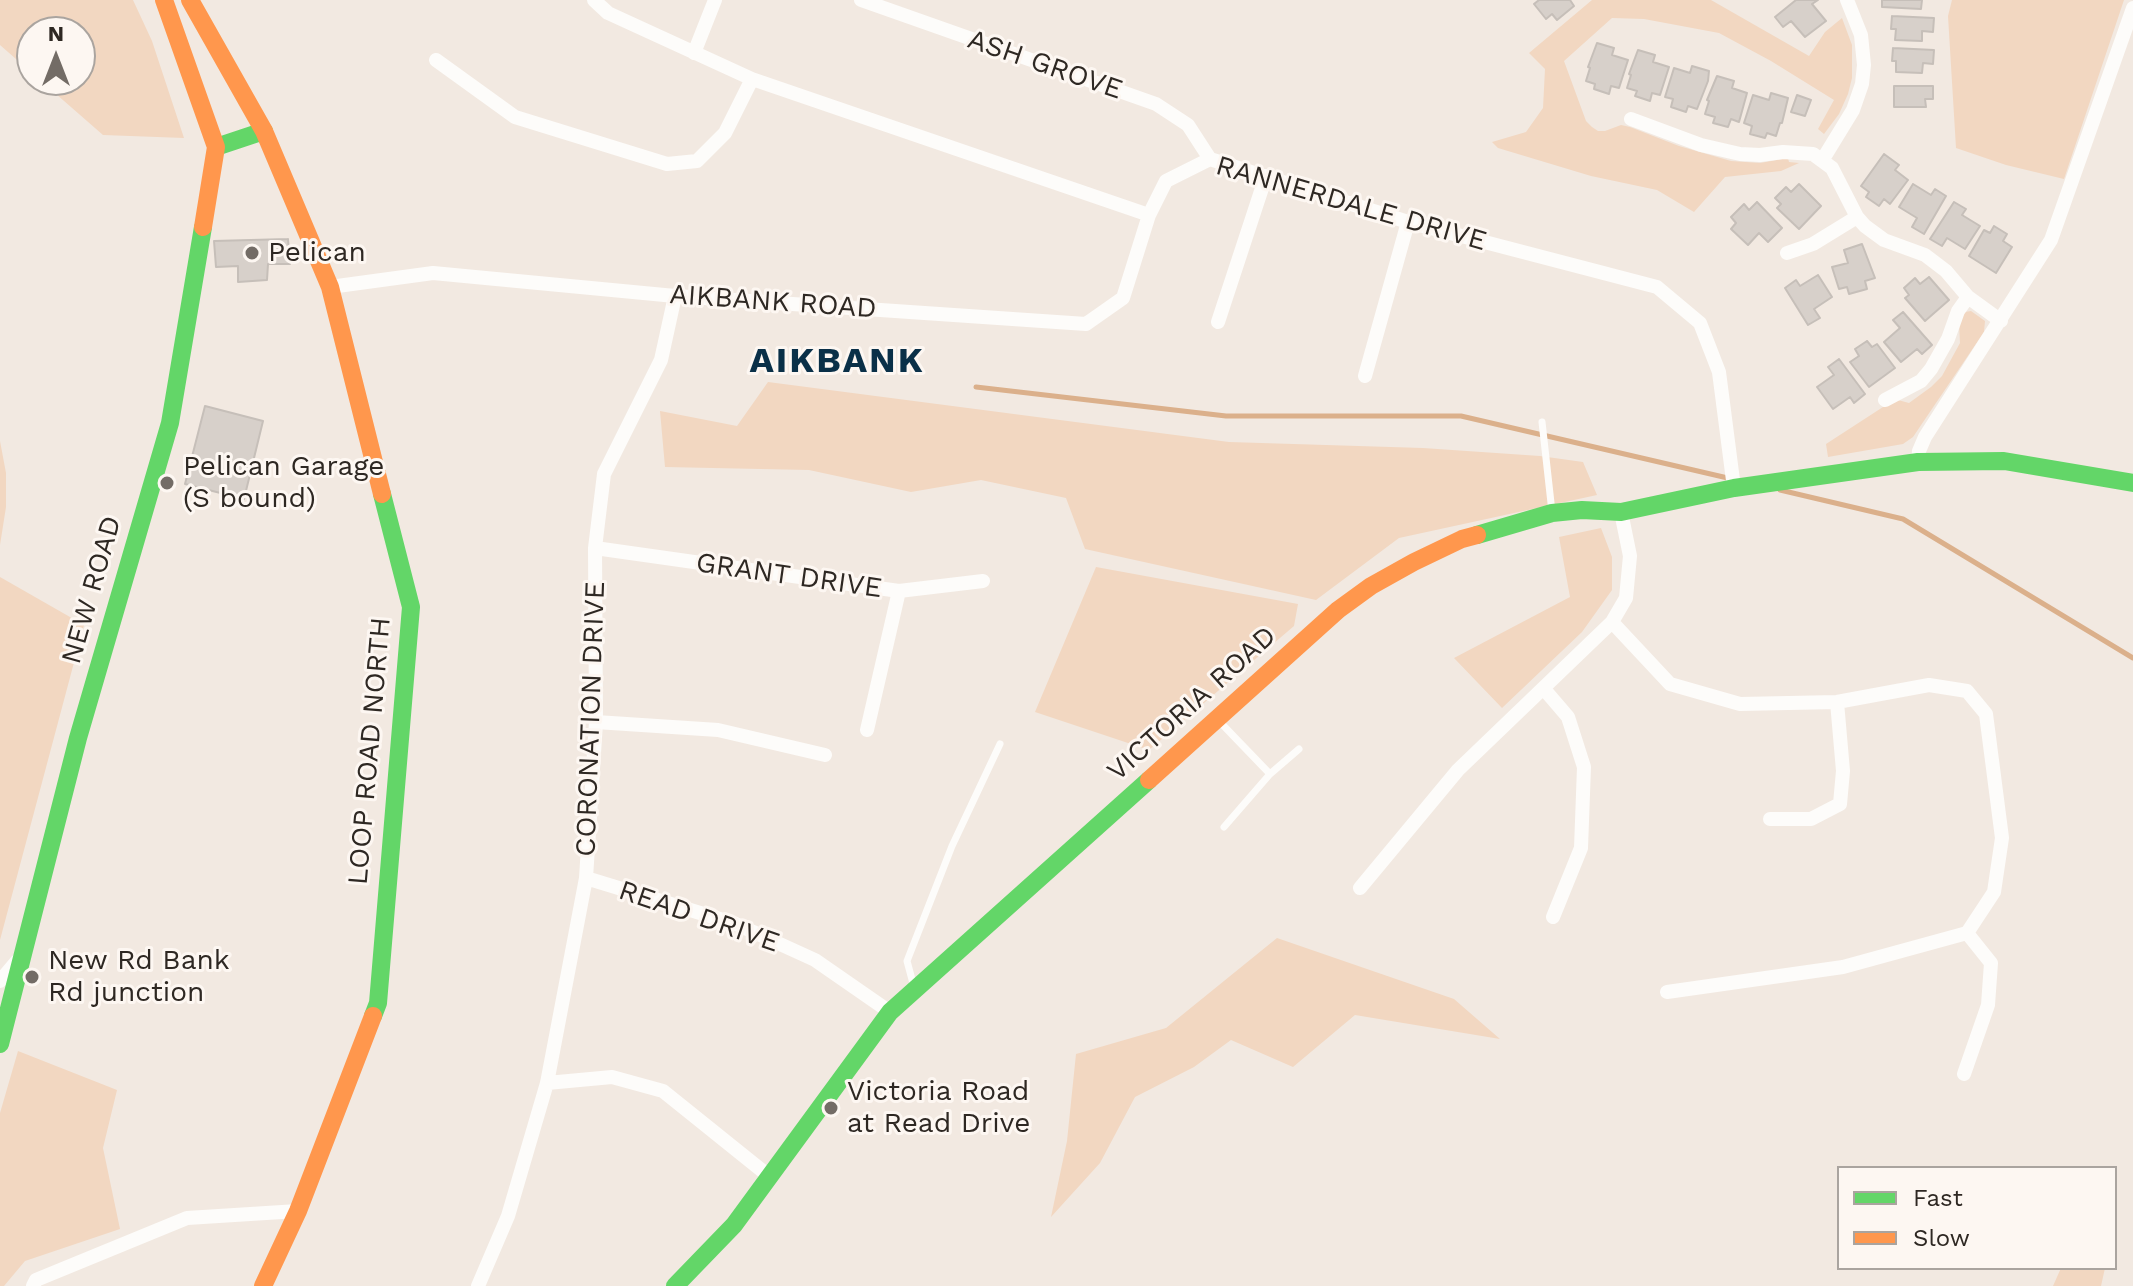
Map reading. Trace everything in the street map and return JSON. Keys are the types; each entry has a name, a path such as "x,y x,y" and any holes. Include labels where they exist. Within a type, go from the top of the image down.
{"main road":[{"name":"NEW ROAD","path":"0,1044 78,738 170,423 216,147 164,0"},
{"name":"LOOP ROAD NORTH","path":"190,0 264,131 330,287 411,607 378,1003 298,1211 263,1286"},
{"path":"216,147 264,131"},
{"name":"VICTORIA ROAD","path":"675,1286 734,1225 890,1012 1338,610 1371,586 1462,539 1552,513 1582,510 1621,512 1734,488 1918,462 2004,461 2133,483"}],"street":[{"path":"594,0 608,13 752,79 1149,215"},
{"path":"694,53 715,0"},
{"name":"ASH GROVE","path":"861,0 1156,104 1188,125 1210,159"},
{"path":"1823,159 1847,124 1862,84 1861,35 1847,0"},
{"path":"1918,462 1925,437 2051,240 2133,8"},
{"path":"436,60 515,117 667,164 697,161 725,133 752,79"},
{"path":"1631,119 1664,133 1740,154 1803,152 1823,159 1839,178 1857,217 1884,240 1925,255 1946,271 1968,297 2001,321"},
{"name":"RANNERDALE DRIVE","path":"1149,215 1166,181 1210,159 1408,222 1657,287 1700,323 1719,372 1734,488"},
{"path":"1218,322 1266,176"},
{"name":"AIKBANK ROAD","path":"330,287 433,273 675,296 1086,324 1123,298 1149,215"},
{"path":"1787,253 1813,244 1857,217"},
{"path":"1365,376 1408,222"},
{"name":"CORONATION DRIVE","path":"478,1286 508,1216 547,1083 586,878 596,722 595,548 604,474 661,360 675,296"},
{"path":"1885,400 1921,381 1931,369 1944,348 1958,311 1968,297"},
{"path":"1360,888 1458,770 1612,622 1626,598 1630,556 1621,512"},
{"name":"GRANT DRIVE","path":"595,548 899,591 983,581"},
{"path":"867,730 899,591"},
{"path":"1612,622 1670,684 1740,704 1837,702 1929,685 1967,691 1986,714 2002,838 1994,892 1967,933 1843,967 1667,992"},
{"path":"1544,689 1568,717 1584,767 1581,848 1553,917"},
{"path":"1770,819 1811,819 1840,804 1843,771 1837,702"},
{"path":"596,722 718,730 825,755"},
{"name":"READ DRIVE","path":"586,878 736,924 815,960 890,1012"},
{"path":"1964,1074 1988,1005 1991,963 1967,933"},
{"path":"0,981 23,954"},
{"path":"547,1083 612,1077 663,1091 770,1177"},
{"path":"33,1286 36,1280 187,1218 298,1211"}],"lane":[{"path":"1542,422 1552,513"},
{"path":"1218,719 1270,774"},
{"path":"915,989 907,961 952,846 1000,744"},
{"path":"1224,827 1270,774 1299,749"}],"shaded area":[{"path":"0,0 133,0 152,41 184,138 103,135 58,96 96,96 96,16 16,16 16,59 0,45"},
{"path":"1592,0 1711,0 1809,56 1825,32 1842,18 1852,45 1852,78 1848,94 1839,114 1824,134 1818,129 1834,100 1771,61 1719,33 1644,19 1612,18 1564,61 1586,121 1592,127 1605,131 1621,125 1630,127 1731,161 1760,163 1788,158 1789,162 1799,163 1781,171 1725,177 1694,212 1657,190 1591,176 1498,148 1492,142 1526,132 1543,108 1545,69 1529,53"},
{"path":"1952,0 2124,0 2064,179 2006,165 1956,148 1948,16"},
{"path":"1971,311 1985,321 1984,332 1913,437 1903,444 1828,457 1826,444 1883,407 1898,400 1909,403 1942,376 1960,343 1959,323 1965,312"},
{"path":"768,382 1229,442 1423,448 1540,456 1583,462 1597,495 1399,538 1316,600 1085,549 1066,498 981,480 911,492 809,470 665,467 660,411 737,426"},
{"path":"0,441 6,473 6,507 0,545"},
{"path":"1601,528 1612,557 1612,590 1582,632 1502,708 1454,658 1570,597 1559,537"},
{"path":"1096,567 1298,604 1294,626 1149,750 1035,712"},
{"path":"0,577 84,625 0,940"},
{"path":"1277,938 1454,999 1500,1039 1355,1015 1293,1067 1231,1040 1194,1067 1135,1097 1100,1163 1051,1217 1067,1141 1076,1054 1166,1028"},
{"path":"18,1051 117,1090 103,1148 120,1229 25,1261 4,1286 0,1286 0,1113"},
{"path":"2060,1270 2105,1270 2101,1286 2053,1286"}],"building":[{"path":"1539,0 1570,0 1574,6 1557,20 1552,14 1546,19 1534,4"},
{"path":"1796,0 1818,0 1812,4 1826,21 1805,37 1791,21 1783,27 1775,17"},
{"path":"1882,0 1922,0 1921,9 1882,7"},
{"path":"1892,16 1934,18 1933,32 1922,31 1922,41 1895,40 1896,29 1891,29"},
{"path":"1597,43 1614,48 1612,55 1628,60 1619,88 1611,86 1609,94 1594,89 1595,84 1586,81"},
{"path":"1893,48 1934,50 1933,64 1923,63 1922,73 1896,72 1896,61 1892,61"},
{"path":"1638,50 1655,55 1653,62 1669,67 1660,95 1652,93 1650,101 1635,96 1637,91 1627,88"},
{"path":"1692,66 1709,71 1708,81 1697,109 1688,106 1686,112 1671,107 1673,99 1665,97 1674,68 1690,73"},
{"path":"1717,76 1734,81 1732,88 1747,93 1739,122 1731,119 1728,127 1713,123 1715,117 1705,114"},
{"path":"1894,86 1933,86 1933,99 1925,99 1926,107 1894,107"},
{"path":"1771,93 1788,98 1776,136 1767,133 1765,138 1750,134 1752,126 1744,123 1753,95 1769,100"},
{"path":"1797,95 1811,100 1805,116 1791,112"},
{"path":"1884,154 1899,165 1895,170 1908,180 1890,204 1884,199 1879,206 1866,197 1869,192 1861,186"},
{"path":"1799,184 1821,206 1799,229 1777,208 1781,204 1775,198 1786,187 1791,192"},
{"path":"1913,184 1931,195 1935,189 1946,196 1924,234 1912,227 1917,218 1899,207"},
{"path":"1757,202 1782,228 1768,242 1759,233 1748,245 1731,229 1736,223 1731,217 1744,204 1749,210"},
{"path":"1954,202 1966,209 1962,215 1980,226 1965,249 1947,238 1942,246 1930,239"},
{"path":"1994,226 2007,234 2003,241 2012,247 1996,273 1969,256 1984,230 1990,233"},
{"name":"Pelican","path":"288,239 290,264 268,264 267,280 238,282 238,266 216,267 214,241"},
{"path":"1862,244 1875,278 1865,281 1867,289 1849,294 1847,287 1839,289 1832,267 1848,263 1844,250"},
{"path":"1818,275 1832,297 1814,309 1820,318 1808,325 1785,288 1796,280 1800,286"},
{"path":"1929,277 1949,300 1925,321 1905,298 1909,295 1904,288 1915,278 1920,284"},
{"path":"1903,312 1932,345 1922,354 1917,349 1901,362 1884,342 1900,328 1893,320"},
{"path":"1867,341 1872,347 1877,344 1895,368 1869,387 1850,362 1859,356 1855,349"},
{"path":"1839,359 1865,394 1854,403 1850,397 1833,409 1817,387 1834,375 1828,367"},
{"path":"205,406 263,421 244,499 185,484"}],"waterway":[{"path":"976,387 1226,416 1461,416 1732,479"},
{"path":"1780,490 1903,519 2133,658"}],"traffic: fast":[{"path":"216,147 264,131"},
{"path":"0,1044 78,738 170,423 203,227"},
{"path":"1477,535 1552,513 1582,510 1621,512 1734,488 1918,462 2004,461 2133,483"},
{"path":"373,1016 378,1003 411,607 382,494"},
{"path":"675,1286 734,1225 890,1012 1149,780"}],"traffic: slow":[{"path":"164,0 216,147 203,227"},
{"path":"190,0 264,131 330,287 382,494"},
{"path":"1149,780 1338,610 1371,586 1414,562 1477,535"},
{"path":"263,1286 298,1211 373,1016"}],"place":[{"name":"Pelican","path":"252,253"},
{"name":"Pelican Garage (S bound)","path":"167,483"},
{"name":"New Rd Bank Rd junction","path":"32,977"},
{"name":"Victoria Road at Read Drive","path":"831,1108"}],"district":[{"name":"AIKBANK","path":"837,361"}]}
